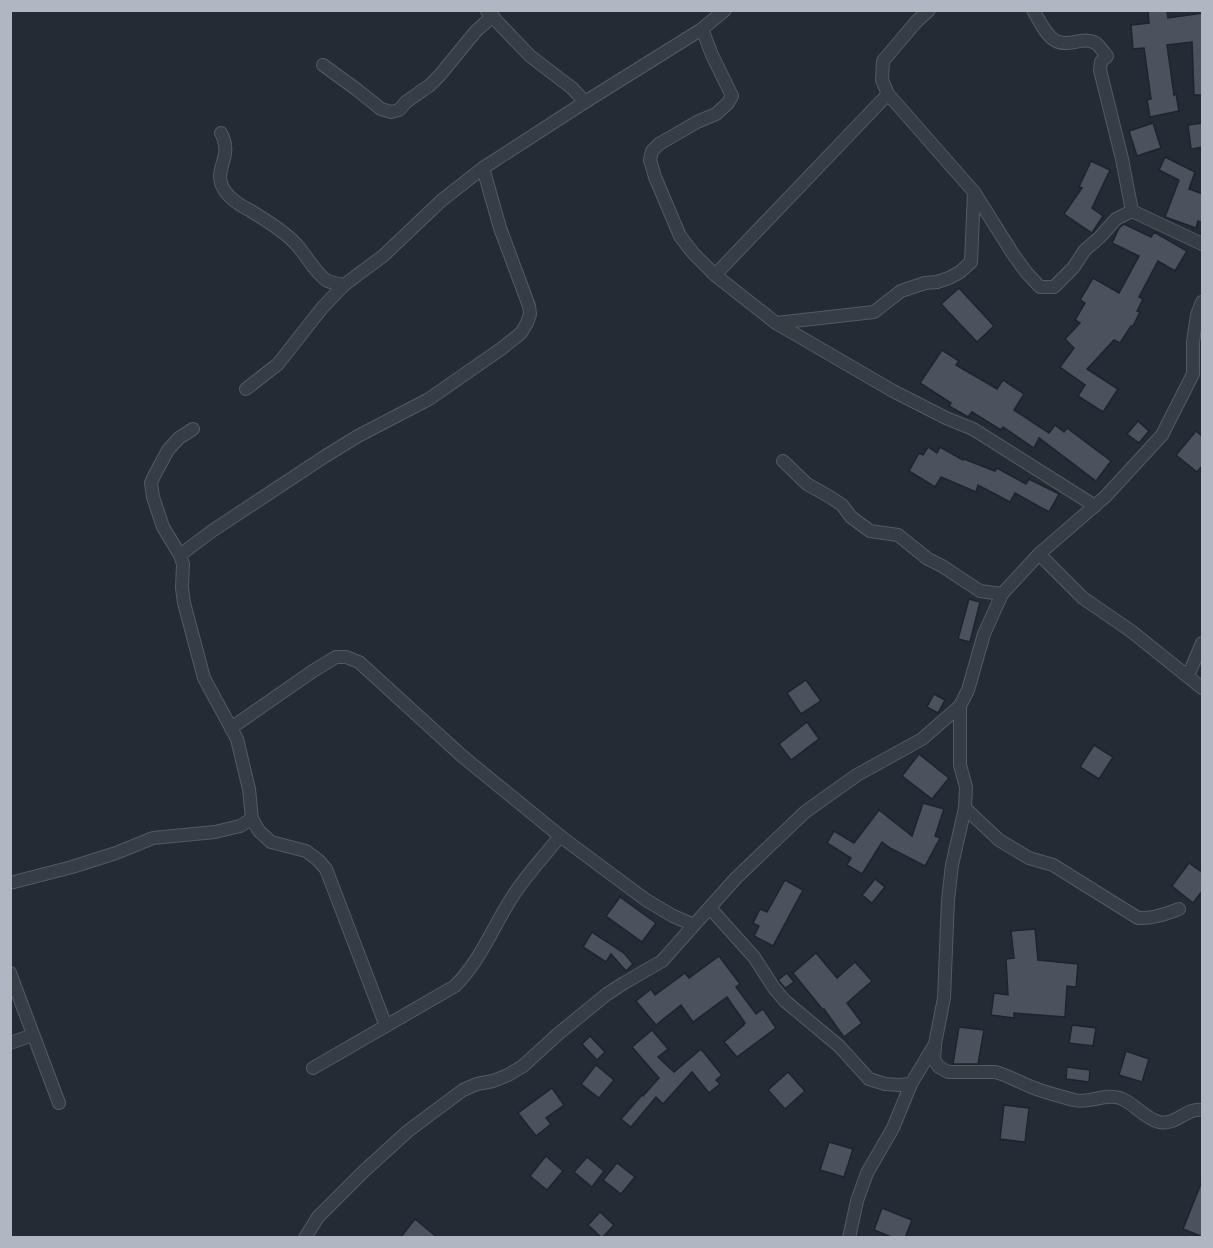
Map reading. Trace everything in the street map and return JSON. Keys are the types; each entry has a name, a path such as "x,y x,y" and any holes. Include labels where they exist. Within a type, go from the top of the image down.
{"street":[{"path":"246,389 278,364 322,308 344,285 383,256 442,200 483,168 702,29 725,10"},
{"path":"929,10 916,22 884,61 882,80 888,94 974,192 1013,254 1040,287 1054,287 1073,268 1085,250 1116,219 1132,211"},
{"path":"1033,10 1057,42 1069,44 1092,40 1107,56 1101,62 1101,70 1132,211"},
{"path":"323,65 381,109 391,112 399,110 440,75 490,13 530,56 572,88 585,102"},
{"path":"702,29 732,96 716,114 659,144 652,151 650,160 680,236 693,253 715,275 776,323 893,391 973,429 1095,506"},
{"path":"715,275 888,94"},
{"path":"221,133 226,149 221,172 221,182 225,191 239,205 289,237 327,281 344,285"},
{"path":"180,555 212,531 324,457 358,436 429,399 521,333 530,314 529,306 500,228 483,168"},
{"path":"776,323 874,312 901,291 925,283 937,282 960,272 971,262 974,192"},
{"path":"1132,211 1203,244"},
{"path":"306,1238 318,1217 408,1131 463,1090 508,1075 523,1066 607,994 662,961 736,879 805,812 857,776 922,739 960,706 968,690 984,634 1002,594 1039,554 1106,496 1162,435 1193,374 1193,342 1197,315 1203,302"},
{"path":"193,429 179,438 168,450 151,483 163,527 183,564 183,603 204,678 237,739 249,789 252,819 259,831 271,842 306,851 326,869 386,1026"},
{"path":"783,461 807,484 842,505 851,517 870,531 898,535 928,560 942,566 980,591 1002,594"},
{"path":"1039,554 1083,598 1131,631 1203,688"},
{"path":"1188,676 1203,643"},
{"path":"231,728 336,657 346,657 359,662 462,756 560,836 646,900 694,925"},
{"path":"960,706 960,765 966,787 965,808 952,865 948,900 944,998 934,1060 939,1067 948,1072 995,1072 1029,1086 1074,1100 1119,1097 1159,1122 1167,1122 1191,1111 1203,1110"},
{"path":"965,808 999,840 1029,858 1053,865 1138,918 1160,916 1179,909"},
{"path":"10,883 72,867 153,838 215,832 240,826 252,819"},
{"path":"313,1068 455,986 466,975 525,878 560,836"},
{"path":"710,908 754,957 785,1001 839,1046 869,1079 885,1083 911,1084"},
{"path":"10,973 59,1103"},
{"path":"10,1043 33,1035"},
{"path":"849,1238 856,1201 867,1173 893,1128 911,1084 935,1044"}],"building":[{"path":"1148,10 1167,10 1168,18 1203,13 1203,95 1194,95 1192,42 1167,45 1174,95 1176,94 1179,111 1150,117 1147,100 1151,99 1144,48 1133,49 1131,25 1149,23"},
{"path":"1153,123 1161,148 1137,156 1129,131"},
{"path":"1203,123 1203,147 1191,149 1188,125"},
{"path":"1165,157 1195,172 1189,189 1203,194 1203,223 1198,221 1196,228 1165,217 1179,180 1159,170"},
{"path":"1091,161 1110,170 1092,208 1103,216 1092,233 1064,214 1082,188 1079,187"},
{"path":"1124,224 1151,237 1154,232 1187,251 1175,271 1158,261 1139,297 1143,299 1133,326 1120,343 1114,340 1087,369 1118,389 1103,412 1078,396 1085,385 1060,367 1074,348 1065,339 1080,323 1075,320 1085,303 1080,300 1093,278 1119,293 1139,256 1112,243 1119,228"},
{"path":"959,288 994,326 977,342 941,304"},
{"path":"942,350 959,361 956,365 997,389 1003,380 1024,394 1014,410 1049,433 1055,425 1064,432 1067,428 1111,461 1096,481 1039,438 1034,448 1003,427 1001,430 972,412 968,417 949,406 951,403 920,383"},
{"path":"1138,421 1149,431 1139,443 1127,434"},
{"path":"1196,431 1203,437 1203,465 1197,472 1176,455"},
{"path":"928,447 937,453 940,447 963,460 995,471 997,468 1026,484 1029,479 1059,494 1049,512 1015,493 1010,502 978,485 976,492 941,477 935,487 909,471 919,453 923,455"},
{"path":"969,599 980,602 970,642 958,639"},
{"path":"806,680 821,701 801,714 787,693"},
{"path":"934,694 945,700 938,713 927,707"},
{"path":"807,722 819,739 791,760 779,744"},
{"path":"1094,745 1113,757 1099,779 1080,767"},
{"path":"919,754 949,778 932,799 902,776"},
{"path":"923,803 944,809 935,836 940,838 925,866 882,842 862,874 847,865 851,858 827,843 834,831 854,843 879,810 912,836"},
{"path":"1189,863 1203,873 1203,890 1193,903 1172,886"},
{"path":"875,879 885,887 872,903 862,895"},
{"path":"785,880 803,890 773,946 754,936 759,926 753,923 760,909 767,912"},
{"path":"620,897 656,923 642,942 606,916"},
{"path":"1035,929 1038,960 1078,964 1076,987 1067,986 1065,1017 1014,1013 1014,1018 991,1015 994,993 1008,995 1006,959 1014,958 1011,931"},
{"path":"592,932 624,953 633,964 626,971 611,954 606,962 583,947"},
{"path":"816,953 837,978 855,962 872,981 847,1003 862,1023 844,1037 824,1009 793,973"},
{"path":"719,956 740,984 736,987 756,1014 763,1009 776,1028 737,1057 724,1042 745,1023 727,997 693,1022 681,1005 656,1025 636,1001 651,989 655,995 685,973 689,978"},
{"path":"787,973 794,982 785,988 778,980"},
{"path":"1072,1025 1096,1028 1093,1046 1069,1043"},
{"path":"959,1027 984,1030 978,1064 953,1064"},
{"path":"652,1030 668,1049 658,1057 674,1072 701,1049 722,1075 716,1080 720,1084 709,1093 692,1072 663,1104 656,1097 631,1127 621,1119 659,1078 632,1047"},
{"path":"590,1036 605,1052 597,1060 582,1044"},
{"path":"1126,1051 1149,1059 1142,1082 1119,1075"},
{"path":"596,1065 614,1080 599,1098 581,1084"},
{"path":"1067,1067 1090,1070 1089,1082 1066,1079"},
{"path":"788,1072 805,1091 785,1109 768,1090"},
{"path":"552,1088 564,1105 546,1118 551,1124 536,1136 518,1113"},
{"path":"1004,1105 1029,1108 1025,1142 1000,1139"},
{"path":"829,1142 853,1149 844,1177 820,1170"},
{"path":"546,1156 563,1171 547,1190 530,1176"},
{"path":"587,1157 604,1171 592,1187 574,1172"},
{"path":"617,1163 635,1177 621,1194 603,1180"},
{"path":"1203,1181 1203,1237 1183,1229"},
{"path":"882,1208 912,1220 905,1238 894,1238 874,1230"},
{"path":"600,1212 614,1225 602,1238 588,1225"},
{"path":"415,1219 438,1238 400,1238"}]}
